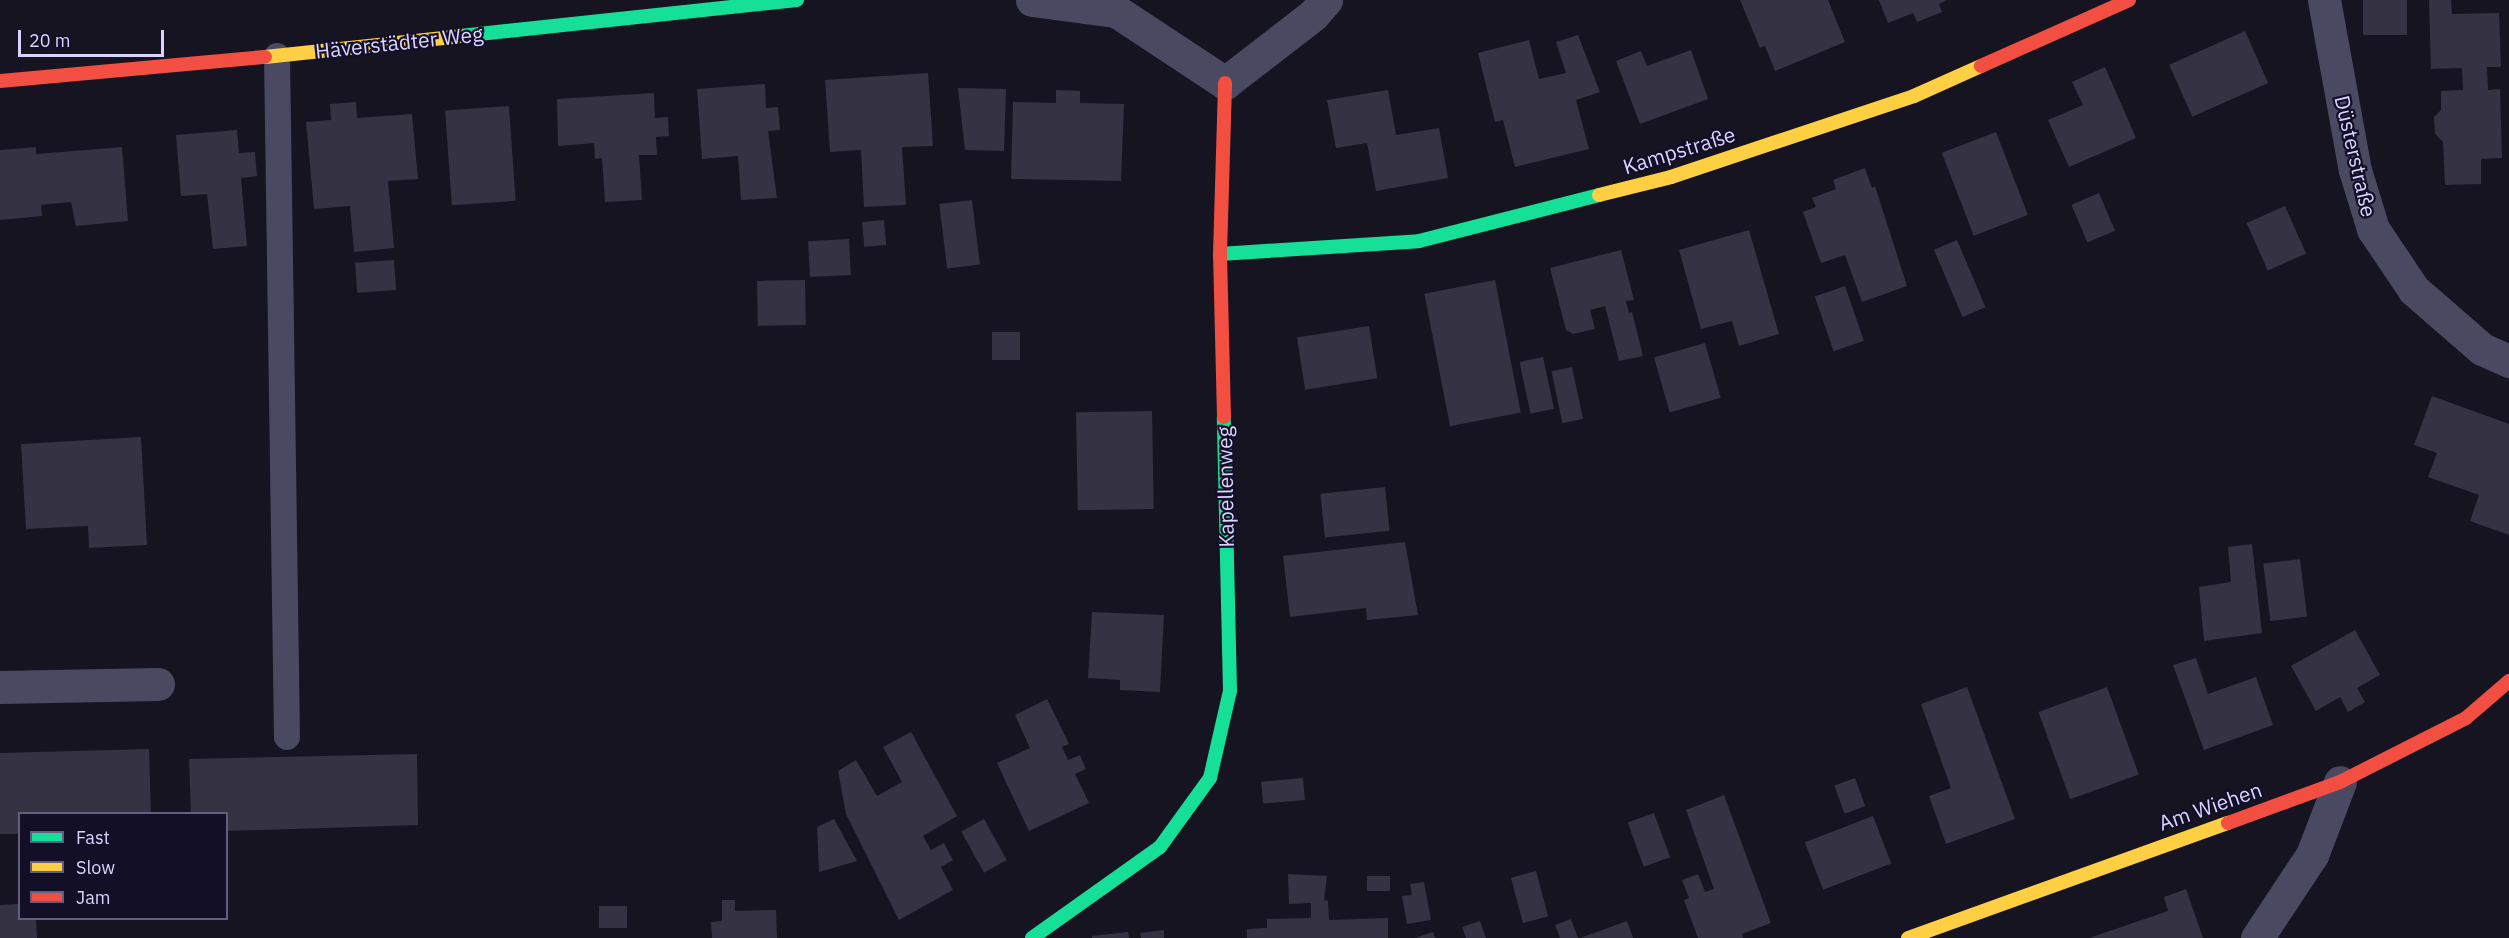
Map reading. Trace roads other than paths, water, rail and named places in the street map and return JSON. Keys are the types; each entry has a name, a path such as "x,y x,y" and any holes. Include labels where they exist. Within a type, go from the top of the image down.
{"street":[{"name":"Häverstädter Weg","path":"0,81 277,56 797,0"},
{"path":"1032,0 1116,11 1225,83 1313,15 1326,0"},
{"name":"Kampstraße","path":"1220,254 1419,241 1671,177 1914,96 2129,0"},
{"name":"Düsterstraße","path":"2324,0 2355,170 2373,229 2414,290 2482,349 2509,360"},
{"name":"Kapellenweg","path":"1032,938 1160,847 1210,778 1230,691 1220,254 1225,83"},
{"name":"Am Wiehen","path":"1908,938 2340,782 2466,718 2509,681"},
{"path":"0,687 158,684"},
{"path":"2258,938 2312,855 2340,782"}],"lane":[{"path":"277,56 287,737"}]}
